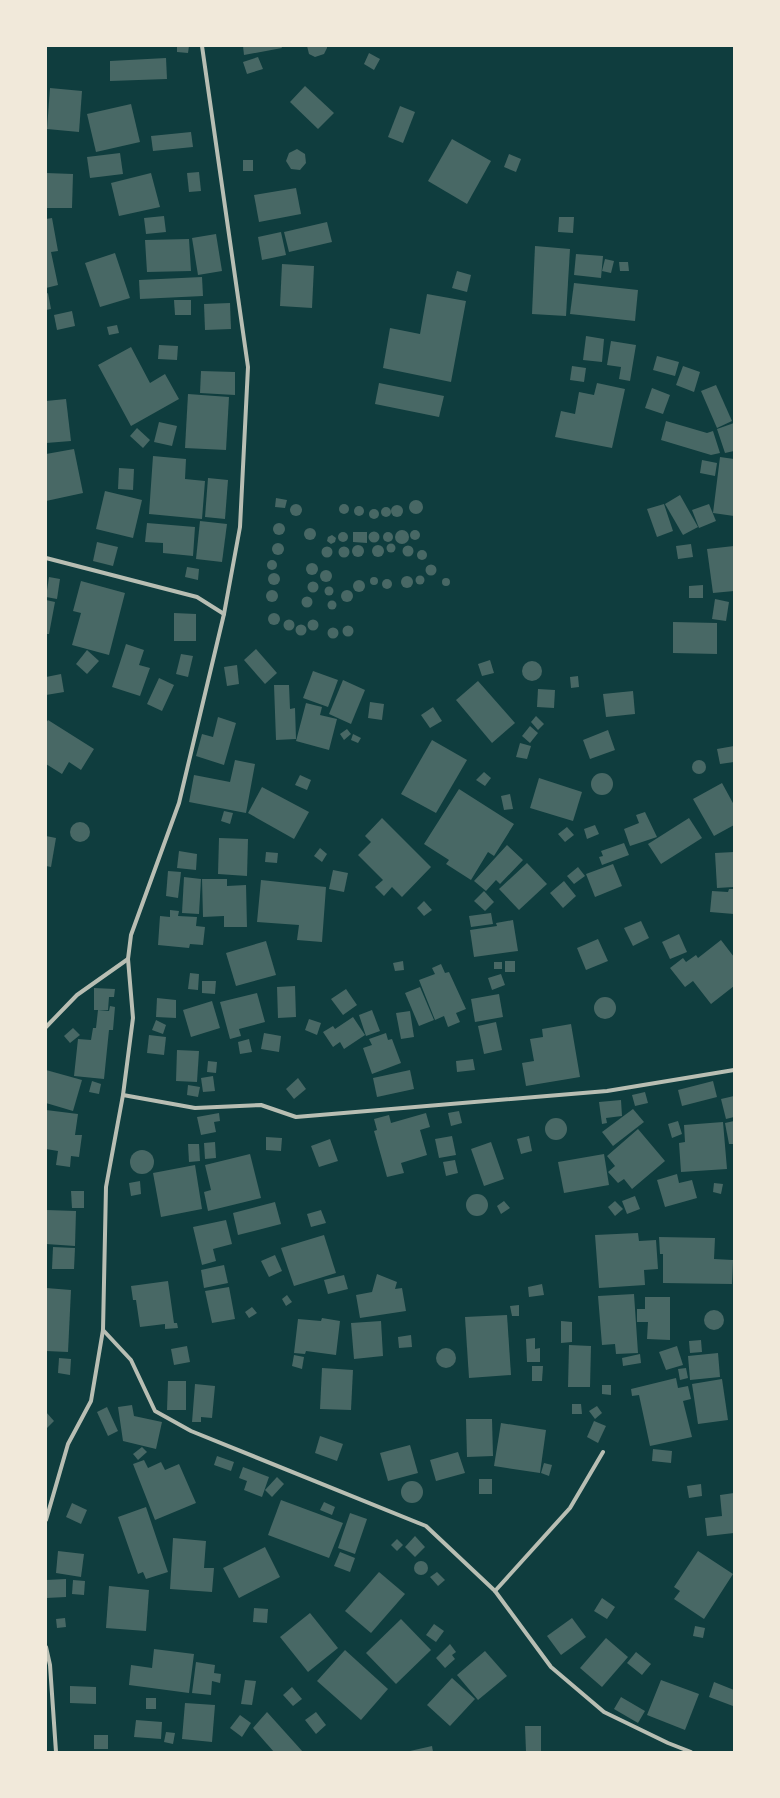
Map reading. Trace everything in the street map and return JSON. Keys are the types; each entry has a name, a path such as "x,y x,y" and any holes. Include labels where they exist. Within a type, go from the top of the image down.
{"street":[{"path":"46,1520 68,1444 92,1401 103,1330 106,1187 123,1096 133,1018 128,959 131,935 178,803 224,614 240,527 248,367 202,46"},
{"path":"46,558 197,597 224,614"},
{"path":"46,1027 77,995 128,959"},
{"path":"123,1096 195,1108 261,1105 296,1117 607,1091 734,1070"},
{"path":"103,1330 131,1360 155,1411 191,1431 426,1526 495,1591 551,1667 604,1712 668,1743 691,1752"},
{"path":"495,1591 570,1508 603,1452"},
{"path":"46,1647 50,1665 56,1752"}],"building":[{"path":"177,46 189,46 188,53 177,52"},
{"path":"243,46 281,46 282,48 244,55"},
{"path":"307,46 327,46 327,48 324,54 315,57 309,54"},
{"path":"369,53 380,59 374,70 364,64"},
{"path":"258,57 263,69 247,74 243,62"},
{"path":"166,58 167,79 110,81 110,61"},
{"path":"305,86 334,113 318,129 290,102"},
{"path":"50,88 82,91 79,132 47,129"},
{"path":"131,104 140,142 96,152 87,114"},
{"path":"400,106 415,112 403,143 388,137"},
{"path":"191,132 193,147 153,151 151,136"},
{"path":"452,139 491,161 467,204 428,181"},
{"path":"297,149 305,154 306,163 300,170 291,169 286,161 289,153"},
{"path":"120,153 123,174 90,178 87,157"},
{"path":"509,154 521,159 516,172 504,167"},
{"path":"243,160 253,160 253,171 243,171"},
{"path":"199,172 201,191 189,192 187,173"},
{"path":"46,173 73,174 72,208 46,208"},
{"path":"151,173 160,207 119,216 111,183"},
{"path":"296,188 301,214 259,222 254,195"},
{"path":"164,216 166,232 146,234 144,218"},
{"path":"559,217 574,217 573,233 558,232"},
{"path":"52,218 58,251 51,252 58,285 46,288 46,219"},
{"path":"327,222 332,242 289,252 284,232"},
{"path":"281,232 286,255 262,260 258,237"},
{"path":"216,234 222,271 198,275 192,238"},
{"path":"189,239 191,271 147,272 145,240"},
{"path":"535,246 570,249 566,316 532,314"},
{"path":"115,253 130,298 100,307 85,263"},
{"path":"576,254 603,256 601,278 574,275"},
{"path":"605,259 614,261 611,273 602,271"},
{"path":"619,262 628,262 629,271 620,271"},
{"path":"282,264 314,266 312,308 280,306"},
{"path":"457,271 471,275 467,292 452,288"},
{"path":"202,277 203,296 140,299 139,280"},
{"path":"574,283 638,290 635,321 570,314"},
{"path":"48,293 51,309 46,310 46,294"},
{"path":"427,294 466,301 451,382 383,368 390,328 420,334"},
{"path":"174,300 191,300 191,315 175,315"},
{"path":"230,303 231,329 205,330 204,304"},
{"path":"72,311 75,326 57,330 54,315"},
{"path":"117,325 119,333 109,335 107,327"},
{"path":"586,336 604,339 602,362 583,360"},
{"path":"611,341 636,345 630,381 619,379 621,367 607,365"},
{"path":"159,345 178,346 177,360 158,359"},
{"path":"131,347 150,383 165,374 179,399 131,426 98,365"},
{"path":"657,356 679,362 675,376 653,370"},
{"path":"572,366 586,368 584,382 570,380"},
{"path":"683,366 700,372 694,392 676,385"},
{"path":"201,371 235,372 235,395 200,393"},
{"path":"379,383 444,396 439,417 375,404"},
{"path":"597,383 625,389 612,448 555,437 561,411 575,414 579,392 594,395"},
{"path":"716,385 732,421 717,428 701,391"},
{"path":"652,388 670,395 663,414 645,408"},
{"path":"188,394 229,397 226,450 185,448"},
{"path":"66,399 71,441 46,443 46,401"},
{"path":"666,421 707,433 713,431 720,453 711,455 661,440"},
{"path":"159,422 177,426 172,446 154,442"},
{"path":"734,423 734,451 725,453 717,429"},
{"path":"137,428 150,440 143,448 130,436"},
{"path":"74,449 83,493 46,501 46,454"},
{"path":"153,456 186,459 185,479 205,481 202,519 149,514"},
{"path":"720,457 734,459 734,516 713,513"},
{"path":"702,460 717,463 715,476 700,473"},
{"path":"119,468 134,469 133,490 118,489"},
{"path":"208,478 228,480 225,519 205,517"},
{"path":"105,491 142,500 133,538 96,529"},
{"path":"680,495 698,527 683,535 665,504"},
{"path":"276,498 287,500 285,508 275,507"},
{"path":"416,500 421,502 423,507 421,512 416,514 411,512 409,507 411,502"},
{"path":"294,504 298,504 302,510 298,516 294,516 290,512 290,508"},
{"path":"342,504 346,504 348,505 348,513 342,514 339,511 339,507"},
{"path":"664,504 673,531 657,537 647,509"},
{"path":"709,504 716,521 699,528 692,510"},
{"path":"395,505 399,505 403,511 399,517 395,517 391,513 391,509"},
{"path":"357,506 361,506 363,507 363,515 357,516 354,513 354,509"},
{"path":"384,507 388,507 390,508 390,516 384,517 381,514 381,510"},
{"path":"372,509 376,509 378,510 378,518 372,519 369,516 369,512"},
{"path":"200,521 227,524 222,562 196,559"},
{"path":"147,523 195,527 193,556 163,553 163,543 145,542"},
{"path":"277,523 281,523 285,529 281,535 277,535 273,531 273,527"},
{"path":"308,528 312,528 316,534 312,540 308,540 304,536 304,532"},
{"path":"402,530 407,532 409,537 407,542 402,544 397,542 395,537 397,532"},
{"path":"413,530 417,530 419,531 419,539 413,540 410,537 410,533"},
{"path":"341,532 345,532 348,537 345,542 341,542 338,539 338,535"},
{"path":"353,532 367,532 367,543 353,542"},
{"path":"372,532 376,532 378,533 378,541 372,542 369,539 369,535"},
{"path":"386,532 390,532 393,537 390,542 386,542 383,539 383,535"},
{"path":"332,535 336,538 335,542 331,544 327,541 328,537"},
{"path":"97,542 118,547 113,566 93,561"},
{"path":"276,543 280,543 284,549 280,555 276,555 272,551 272,547"},
{"path":"391,543 396,548 391,553 386,548"},
{"path":"691,544 693,557 678,559 676,546"},
{"path":"358,545 362,547 364,551 362,555 358,557 354,555 352,551 354,547"},
{"path":"376,545 380,545 384,551 380,557 376,557 372,553 372,549"},
{"path":"408,545 412,547 414,551 412,555 408,557 404,555 402,551 404,547"},
{"path":"327,546 331,548 333,552 331,556 327,558 323,556 321,552 323,548"},
{"path":"734,546 734,591 713,593 707,549"},
{"path":"342,547 346,547 348,548 348,556 342,557 339,554 339,550"},
{"path":"420,550 424,550 427,555 424,560 420,560 417,557 417,553"},
{"path":"270,560 274,560 276,561 276,569 270,570 267,567 267,563"},
{"path":"310,563 314,563 318,569 314,575 310,575 306,571 306,567"},
{"path":"431,564 435,566 437,570 435,574 431,576 427,574 425,570 427,566"},
{"path":"187,567 199,569 198,580 185,577"},
{"path":"324,570 328,570 332,576 328,582 324,582 320,578 320,574"},
{"path":"272,573 276,573 280,579 276,585 272,585 268,581 268,577"},
{"path":"405,576 409,576 413,582 409,588 405,588 401,584 401,580"},
{"path":"418,576 422,576 424,580 422,584 418,584 416,582 416,578"},
{"path":"49,577 60,579 57,599 46,597"},
{"path":"372,577 376,577 378,581 376,585 372,585 370,583 370,579"},
{"path":"444,578 448,578 450,582 448,586 444,586 442,584 442,580"},
{"path":"385,579 389,579 391,580 391,588 385,589 382,586 382,582"},
{"path":"357,580 361,580 365,586 361,592 357,592 353,588 353,584"},
{"path":"81,581 125,593 109,655 72,645 81,613 73,611"},
{"path":"311,582 315,582 317,583 317,591 311,592 308,589 308,585"},
{"path":"703,585 703,598 689,598 689,586"},
{"path":"327,587 331,587 333,591 331,595 327,595 325,593 325,589"},
{"path":"270,590 274,590 278,596 274,602 270,602 266,598 266,594"},
{"path":"345,590 349,590 353,596 349,602 345,602 341,598 341,594"},
{"path":"307,596 311,598 313,602 311,606 307,608 303,606 301,602 303,598"},
{"path":"715,599 729,602 726,621 712,619"},
{"path":"46,600 55,602 49,634 46,634"},
{"path":"330,601 334,601 336,605 334,609 330,609 328,607 328,603"},
{"path":"174,613 196,614 196,641 174,641"},
{"path":"272,613 276,613 280,619 276,625 272,625 268,621 268,617"},
{"path":"313,619 317,621 319,625 317,629 313,631 309,629 307,625 309,621"},
{"path":"287,620 291,620 293,621 293,629 287,630 284,627 284,623"},
{"path":"673,622 717,623 717,654 673,653"},
{"path":"299,625 303,625 305,626 305,634 299,635 296,632 296,628"},
{"path":"348,625 352,627 354,631 352,635 348,637 344,635 342,631 344,627"},
{"path":"333,627 337,629 339,633 337,637 333,639 329,637 327,633 329,629"},
{"path":"126,644 144,650 139,665 150,668 140,696 112,687"},
{"path":"256,649 277,673 265,684 244,660"},
{"path":"87,650 99,661 87,674 76,664"},
{"path":"181,654 193,656 188,677 176,674"},
{"path":"490,660 494,673 482,676 478,664"},
{"path":"532,661 539,664 542,671 539,678 532,681 525,678 522,671 525,664"},
{"path":"237,665 239,684 227,686 224,667"},
{"path":"313,671 338,680 328,707 303,698"},
{"path":"61,674 64,692 46,695 46,677"},
{"path":"578,676 579,687 571,688 570,677"},
{"path":"159,678 174,685 162,711 147,704"},
{"path":"343,680 365,690 351,724 329,714"},
{"path":"478,681 515,723 492,743 456,700"},
{"path":"274,685 289,685 290,709 295,708 296,739 276,740"},
{"path":"538,689 555,690 554,708 537,707"},
{"path":"633,691 635,714 606,717 603,694"},
{"path":"370,702 384,704 382,720 368,718"},
{"path":"306,703 322,707 320,715 337,719 329,750 296,741"},
{"path":"433,707 442,721 430,728 421,715"},
{"path":"536,716 544,724 538,730 531,722"},
{"path":"218,717 236,723 224,765 196,756 202,734 213,737"},
{"path":"48,720 94,749 81,770 69,762 62,774 46,764 46,723"},
{"path":"530,726 538,733 530,743 522,736"},
{"path":"347,729 351,734 344,740 340,734"},
{"path":"608,730 615,750 590,759 583,740"},
{"path":"353,734 361,738 358,743 351,740"},
{"path":"432,740 467,760 436,813 401,794"},
{"path":"520,743 531,746 527,759 516,757"},
{"path":"734,746 734,762 720,764 717,749"},
{"path":"235,760 255,764 246,813 189,802 194,775 230,782"},
{"path":"699,760 704,762 706,767 704,772 699,774 694,772 692,767 694,762"},
{"path":"484,772 491,778 485,786 476,780"},
{"path":"602,773 610,776 613,784 610,792 602,795 594,792 591,784 594,776"},
{"path":"300,775 311,780 307,790 295,785"},
{"path":"539,778 582,792 573,821 530,808"},
{"path":"722,783 734,805 734,825 714,836 693,799"},
{"path":"262,787 309,812 294,839 248,813"},
{"path":"459,789 514,824 494,856 488,852 471,880 446,864 449,860 424,844"},
{"path":"510,794 513,809 504,810 501,796"},
{"path":"224,811 233,813 230,824 221,821"},
{"path":"645,812 657,837 630,846 624,829 639,823 636,815"},
{"path":"382,818 431,867 402,897 392,887 384,896 375,887 383,880 358,855 371,842 365,836"},
{"path":"689,818 702,838 661,864 648,844"},
{"path":"80,822 87,825 90,832 87,839 80,842 73,839 70,832 73,825"},
{"path":"595,825 599,834 587,839 584,829"},
{"path":"567,827 574,835 565,842 558,834"},
{"path":"46,836 56,838 51,867 46,866"},
{"path":"219,838 248,839 247,876 218,874"},
{"path":"624,843 629,855 602,865 599,857 603,856 601,851"},
{"path":"507,845 523,860 500,884 496,880 486,891 474,881"},
{"path":"320,848 327,854 322,862 314,856"},
{"path":"179,851 197,854 196,870 177,868"},
{"path":"266,852 278,853 277,863 265,862"},
{"path":"734,852 734,887 717,888 715,853"},
{"path":"527,863 547,884 519,910 499,889"},
{"path":"613,864 622,886 595,897 586,874"},
{"path":"578,867 585,876 574,884 567,876"},
{"path":"333,870 348,873 344,892 329,889"},
{"path":"168,871 181,872 178,898 166,896"},
{"path":"184,877 201,879 199,914 182,913"},
{"path":"202,879 227,879 227,886 246,885 247,927 224,927 224,916 203,917"},
{"path":"261,880 326,887 322,942 297,940 299,925 257,922"},
{"path":"564,881 576,896 563,908 550,893"},
{"path":"729,889 734,889 734,914 710,912 712,891 728,892"},
{"path":"484,891 494,902 485,911 474,901"},
{"path":"424,901 432,910 424,916 417,908"},
{"path":"170,910 179,911 178,916 197,917 196,926 205,927 203,945 190,944 189,948 158,945 160,916 170,917"},
{"path":"491,913 493,924 471,927 469,916"},
{"path":"513,920 518,951 474,957 470,930 497,926 496,923"},
{"path":"641,921 649,938 633,946 624,928"},
{"path":"679,934 687,952 670,959 662,942"},
{"path":"598,939 608,961 586,970 577,948"},
{"path":"721,940 734,957 734,986 711,1004 693,981 685,987 670,968 683,958 686,962 696,955 698,958"},
{"path":"266,941 276,975 236,986 226,953"},
{"path":"403,961 404,970 395,971 393,963"},
{"path":"505,961 515,961 515,972 505,972"},
{"path":"494,962 502,962 502,969 494,969"},
{"path":"441,964 445,973 449,972 466,1009 456,1013 460,1022 448,1027 444,1016 435,1020 419,980 435,974 432,968"},
{"path":"190,973 199,974 198,990 188,989"},
{"path":"501,974 505,985 492,990 488,978"},
{"path":"202,981 216,981 215,994 202,993"},
{"path":"295,986 296,1017 278,1018 277,987"},
{"path":"420,987 434,1020 419,1026 405,993"},
{"path":"94,988 115,989 114,997 109,997 108,1010 94,1010"},
{"path":"346,989 357,1005 343,1015 331,999"},
{"path":"257,993 265,1022 239,1029 241,1036 230,1039 220,1002"},
{"path":"499,994 503,1017 475,1022 471,999"},
{"path":"605,997 613,1000 616,1008 613,1016 605,1019 597,1016 594,1008 597,1000"},
{"path":"157,998 176,1000 176,1018 156,1017"},
{"path":"212,1001 220,1028 191,1037 183,1010"},
{"path":"110,1006 115,1007 113,1030 109,1030 104,1079 74,1076 78,1039 91,1040 93,1028 96,1028 98,1010 109,1011"},
{"path":"372,1010 380,1031 366,1036 359,1015"},
{"path":"410,1011 414,1037 401,1039 396,1013"},
{"path":"353,1017 365,1035 344,1049 340,1042 333,1047 323,1032 333,1026 335,1029"},
{"path":"309,1019 321,1023 317,1035 305,1030"},
{"path":"156,1020 166,1025 163,1034 152,1030"},
{"path":"496,1022 502,1050 484,1054 478,1026"},
{"path":"571,1024 580,1077 526,1086 522,1063 534,1061 530,1039 543,1037 542,1029"},
{"path":"73,1028 80,1035 70,1043 64,1036"},
{"path":"264,1033 281,1036 279,1052 261,1049"},
{"path":"386,1033 388,1040 392,1039 401,1063 372,1074 363,1048 372,1045 369,1039"},
{"path":"149,1035 166,1037 164,1055 147,1053"},
{"path":"249,1039 252,1052 240,1054 238,1042"},
{"path":"177,1050 199,1051 197,1082 176,1081"},
{"path":"473,1059 475,1070 457,1072 456,1061"},
{"path":"208,1061 217,1062 216,1073 207,1072"},
{"path":"46,1070 82,1080 73,1111 46,1103"},
{"path":"410,1070 414,1089 377,1097 373,1078"},
{"path":"213,1076 215,1091 203,1092 201,1078"},
{"path":"298,1078 306,1089 294,1099 286,1089"},
{"path":"92,1081 101,1084 99,1094 89,1092"},
{"path":"713,1081 717,1097 682,1106 678,1090"},
{"path":"188,1085 200,1087 198,1097 187,1095"},
{"path":"645,1092 648,1103 635,1106 632,1095"},
{"path":"734,1096 734,1117 726,1119 721,1099"},
{"path":"621,1100 622,1116 606,1118 607,1123 602,1124 599,1102"},
{"path":"633,1109 644,1122 613,1146 602,1132"},
{"path":"46,1110 78,1114 75,1135 82,1135 79,1157 71,1156 70,1167 56,1165 58,1151 46,1149"},
{"path":"459,1111 462,1123 451,1126 448,1113"},
{"path":"219,1113 220,1121 214,1122 216,1132 201,1135 197,1117"},
{"path":"426,1113 430,1127 420,1130 427,1155 401,1163 404,1173 387,1177 374,1131 377,1130 374,1119 389,1115 391,1123"},
{"path":"556,1118 564,1121 567,1129 564,1137 556,1140 548,1137 545,1129 548,1121"},
{"path":"678,1121 682,1134 672,1138 668,1124"},
{"path":"734,1121 734,1144 729,1144 725,1123"},
{"path":"723,1122 727,1169 681,1172 679,1143 685,1142 684,1125"},
{"path":"638,1129 665,1161 632,1189 624,1179 618,1183 608,1172 615,1166 607,1156"},
{"path":"452,1136 456,1155 439,1158 435,1139"},
{"path":"529,1136 532,1151 521,1154 517,1139"},
{"path":"266,1137 282,1138 281,1151 266,1150"},
{"path":"330,1139 338,1161 319,1167 311,1146"},
{"path":"215,1142 216,1158 205,1159 204,1143"},
{"path":"491,1142 504,1179 484,1186 471,1149"},
{"path":"188,1144 199,1144 200,1161 189,1162"},
{"path":"142,1150 147,1151 153,1157 153,1167 147,1173 142,1174 137,1173 131,1167 130,1162 131,1157 137,1151"},
{"path":"250,1154 261,1198 208,1211 204,1192 211,1190 205,1165"},
{"path":"604,1154 609,1185 564,1193 558,1162"},
{"path":"455,1160 458,1173 446,1176 443,1162"},
{"path":"195,1165 202,1209 161,1217 153,1173"},
{"path":"677,1174 679,1183 692,1180 697,1198 665,1207 657,1180"},
{"path":"140,1181 141,1194 131,1196 129,1183"},
{"path":"714,1183 723,1184 721,1194 713,1192"},
{"path":"71,1191 84,1191 84,1208 72,1208"},
{"path":"477,1194 485,1197 488,1205 485,1213 477,1216 469,1213 466,1205 469,1197"},
{"path":"635,1196 640,1209 627,1214 622,1201"},
{"path":"504,1201 510,1208 501,1214 497,1206"},
{"path":"615,1201 623,1209 615,1216 608,1207"},
{"path":"275,1202 281,1224 238,1235 233,1213"},
{"path":"46,1210 76,1211 75,1246 46,1244"},
{"path":"321,1210 326,1223 311,1227 307,1214"},
{"path":"226,1220 232,1244 213,1249 216,1261 202,1265 193,1227"},
{"path":"638,1233 639,1241 656,1240 658,1269 644,1270 645,1285 599,1288 595,1235"},
{"path":"324,1235 336,1273 294,1286 281,1248"},
{"path":"659,1237 715,1238 714,1259 733,1260 732,1284 663,1283 663,1254 660,1254"},
{"path":"53,1247 75,1248 74,1269 52,1269"},
{"path":"275,1255 282,1271 269,1277 261,1261"},
{"path":"224,1265 228,1283 204,1288 201,1270"},
{"path":"377,1274 397,1282 395,1289 402,1288 406,1311 360,1318 356,1295 372,1292"},
{"path":"344,1275 348,1289 328,1294 324,1280"},
{"path":"168,1281 174,1323 177,1323 178,1328 165,1329 165,1324 140,1327 136,1300 133,1300 131,1286"},
{"path":"542,1284 544,1295 529,1297 528,1287"},
{"path":"229,1287 235,1319 212,1323 205,1291"},
{"path":"46,1288 71,1290 68,1352 46,1351"},
{"path":"634,1294 638,1353 616,1354 615,1344 602,1345 598,1296"},
{"path":"287,1295 292,1302 286,1306 282,1299"},
{"path":"645,1297 670,1297 670,1340 647,1339 648,1322 637,1322 637,1309 645,1309"},
{"path":"519,1305 519,1316 512,1316 510,1306"},
{"path":"252,1307 257,1313 249,1318 245,1312"},
{"path":"714,1310 721,1313 724,1320 721,1327 714,1330 707,1327 704,1320 707,1313"},
{"path":"507,1315 511,1375 469,1378 465,1317"},
{"path":"322,1318 340,1321 336,1355 306,1351 305,1354 294,1353 298,1319 321,1321"},
{"path":"381,1321 383,1356 354,1359 351,1323"},
{"path":"561,1321 572,1322 572,1342 561,1343"},
{"path":"411,1335 412,1347 399,1348 398,1337"},
{"path":"535,1338 535,1349 540,1348 540,1362 527,1362 526,1339"},
{"path":"701,1340 702,1352 690,1353 689,1341"},
{"path":"569,1345 591,1346 590,1387 568,1387"},
{"path":"187,1346 190,1362 174,1365 171,1349"},
{"path":"677,1346 683,1365 666,1370 659,1352"},
{"path":"442,1348 450,1348 456,1354 456,1362 450,1368 442,1368 436,1362 436,1354"},
{"path":"718,1353 720,1377 690,1380 688,1356"},
{"path":"640,1354 641,1363 623,1366 622,1358"},
{"path":"294,1355 304,1357 302,1369 292,1366"},
{"path":"59,1358 71,1359 70,1375 58,1373"},
{"path":"532,1366 543,1366 542,1381 532,1381"},
{"path":"322,1368 353,1370 351,1410 320,1409"},
{"path":"686,1368 688,1378 680,1380 678,1369"},
{"path":"676,1378 678,1388 688,1386 691,1399 683,1401 692,1437 650,1446 639,1395 632,1396 631,1389"},
{"path":"722,1379 728,1420 698,1424 692,1384"},
{"path":"168,1381 186,1381 186,1410 167,1410"},
{"path":"195,1384 215,1386 212,1418 201,1417 201,1422 192,1422"},
{"path":"602,1385 611,1385 611,1395 602,1394"},
{"path":"572,1404 581,1404 582,1414 572,1414"},
{"path":"132,1405 134,1416 162,1422 156,1449 123,1441 118,1407"},
{"path":"597,1406 602,1413 595,1419 589,1411"},
{"path":"107,1407 118,1431 108,1436 97,1412"},
{"path":"46,1412 54,1421 46,1429"},
{"path":"466,1419 492,1419 493,1456 467,1457"},
{"path":"594,1421 606,1426 598,1443 587,1437"},
{"path":"501,1423 546,1430 540,1473 494,1466"},
{"path":"320,1436 343,1444 337,1461 315,1453"},
{"path":"410,1445 418,1473 388,1481 380,1453"},
{"path":"142,1447 147,1452 138,1460 133,1454"},
{"path":"653,1449 672,1451 671,1463 652,1461"},
{"path":"458,1452 465,1473 436,1481 430,1460"},
{"path":"217,1456 234,1462 231,1471 214,1465"},
{"path":"144,1460 148,1468 161,1462 165,1470 179,1464 196,1503 155,1520 133,1464"},
{"path":"544,1463 552,1465 549,1476 541,1473"},
{"path":"243,1467 269,1477 262,1497 244,1490 247,1481 239,1478"},
{"path":"277,1477 284,1484 272,1497 265,1490"},
{"path":"479,1479 492,1479 492,1494 479,1494"},
{"path":"412,1481 420,1484 423,1492 420,1500 412,1503 404,1500 401,1492 404,1484"},
{"path":"701,1484 702,1496 689,1498 687,1486"},
{"path":"734,1493 734,1533 707,1536 705,1518 722,1516 720,1495"},
{"path":"281,1500 343,1523 329,1558 268,1535"},
{"path":"324,1502 335,1507 332,1515 320,1510"},
{"path":"72,1503 87,1510 81,1524 66,1517"},
{"path":"146,1507 168,1572 146,1579 143,1572 138,1574 118,1517"},
{"path":"350,1513 367,1519 355,1554 338,1548"},
{"path":"415,1536 425,1547 415,1557 405,1547"},
{"path":"173,1538 206,1541 204,1568 214,1568 212,1592 170,1589"},
{"path":"397,1539 403,1545 397,1551 391,1545"},
{"path":"265,1547 280,1577 239,1598 223,1568"},
{"path":"58,1551 84,1554 81,1577 56,1573"},
{"path":"698,1551 733,1574 704,1619 674,1599 680,1591 674,1587"},
{"path":"340,1552 355,1558 350,1572 334,1566"},
{"path":"421,1561 426,1563 428,1568 426,1573 421,1575 416,1573 414,1568 416,1563"},
{"path":"379,1572 405,1594 371,1633 345,1611"},
{"path":"437,1572 445,1580 438,1586 430,1577"},
{"path":"66,1579 66,1597 46,1598 46,1580"},
{"path":"73,1580 85,1581 84,1595 72,1594"},
{"path":"109,1586 149,1590 146,1631 106,1628"},
{"path":"602,1598 615,1607 607,1619 594,1611"},
{"path":"254,1608 268,1609 267,1623 253,1622"},
{"path":"310,1613 338,1648 308,1672 280,1637"},
{"path":"65,1618 66,1627 57,1628 56,1619"},
{"path":"572,1618 586,1637 561,1655 547,1636"},
{"path":"401,1619 431,1650 396,1684 366,1653"},
{"path":"434,1624 444,1631 436,1642 426,1635"},
{"path":"695,1626 705,1628 703,1638 693,1636"},
{"path":"606,1638 628,1657 602,1687 580,1668"},
{"path":"450,1644 456,1652 452,1655 455,1659 445,1668 436,1658"},
{"path":"154,1649 194,1654 189,1693 129,1685 131,1665 152,1668"},
{"path":"345,1650 388,1689 361,1720 317,1681"},
{"path":"485,1651 507,1676 478,1700 457,1675"},
{"path":"636,1652 651,1664 642,1675 627,1663"},
{"path":"196,1662 215,1665 214,1673 221,1674 220,1683 212,1681 211,1695 192,1693"},
{"path":"452,1678 475,1699 450,1726 427,1705"},
{"path":"245,1680 256,1681 252,1705 241,1704"},
{"path":"661,1680 699,1694 685,1730 647,1715"},
{"path":"714,1682 734,1690 733,1706 709,1697"},
{"path":"70,1686 96,1687 96,1704 70,1703"},
{"path":"292,1687 302,1699 293,1706 283,1695"},
{"path":"621,1697 645,1711 638,1723 614,1709"},
{"path":"146,1698 156,1698 156,1709 146,1709"},
{"path":"185,1703 215,1705 212,1742 182,1739"},
{"path":"267,1712 303,1752 274,1752 253,1728"},
{"path":"316,1712 326,1725 316,1734 305,1720"},
{"path":"240,1715 251,1723 242,1737 230,1728"},
{"path":"136,1720 162,1722 161,1739 134,1737"},
{"path":"525,1726 541,1726 541,1752 526,1752"},
{"path":"166,1732 175,1733 173,1744 164,1742"},
{"path":"94,1735 108,1735 108,1749 94,1749"},
{"path":"432,1746 433,1752 410,1751"}]}
